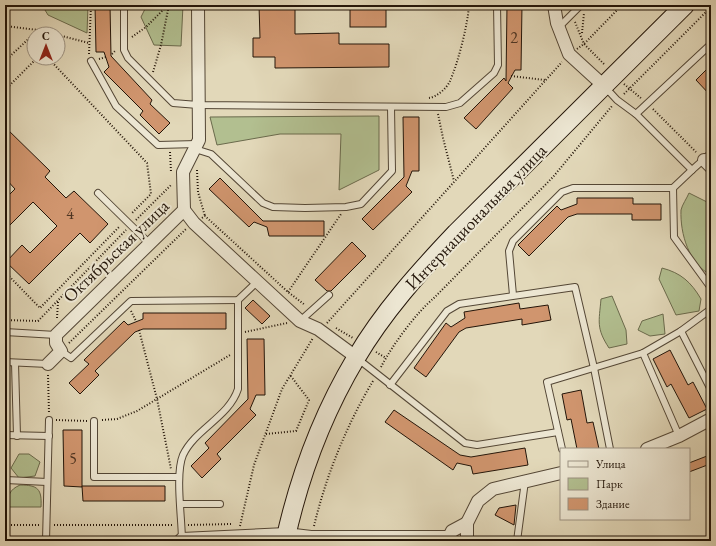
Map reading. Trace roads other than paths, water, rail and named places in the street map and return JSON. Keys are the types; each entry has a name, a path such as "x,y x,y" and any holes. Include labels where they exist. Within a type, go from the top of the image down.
{"main road":[{"name":"Интернациональная улица","path":"286,537 301,480 312,447 326,414 356,357 389,310 420,272 456,233 685,5"}],"street":[{"name":"Октябрьская улица","path":"56,335 184,210 183,172 199,140 198,5"},
{"path":"554,5 558,27 569,54 604,86"},
{"path":"184,210 194,223 300,321 318,329 356,357"},
{"path":"48,364 61,351 56,343 56,335"},
{"path":"650,448 680,436 711,419"},
{"path":"467,541 467,523 478,501 493,489 560,473"},
{"path":"181,540 238,537 449,539 452,531 467,523"}],"lane":[{"path":"124,5 124,50 128,58 173,103 198,105 391,107 437,107 460,103 494,73 498,65 497,5"},
{"path":"558,27 572,14 583,7"},
{"path":"636,114 711,44"},
{"path":"91,61 116,106 158,145 196,147 212,154 263,203 273,207 346,207 361,204 392,171 391,107"},
{"path":"604,86 617,100 636,114 692,170"},
{"path":"513,295 509,251 512,241 562,192 573,188 673,188 692,170 709,160"},
{"path":"673,188 674,237 711,288"},
{"path":"98,193 149,243"},
{"path":"61,351 71,358 131,301 238,300 257,282"},
{"path":"390,385 447,311 459,304 575,287 594,368 610,448"},
{"path":"300,321 329,295"},
{"path":"181,540 181,504 176,477 183,456 193,441 234,400 238,389 238,300"},
{"path":"562,448 547,382 643,353 681,331 711,309"},
{"path":"681,331 711,390"},
{"path":"5,332 56,335"},
{"path":"643,353 680,436"},
{"path":"356,357 465,443 477,445 558,432"},
{"path":"5,362 48,364"},
{"path":"15,363 17,436"},
{"path":"46,541 49,420"},
{"path":"94,421 94,477 176,477"},
{"path":"5,435 49,436"},
{"path":"6,453 6,480 47,482"},
{"path":"517,541 525,481"},
{"path":"181,504 220,504"}]}
